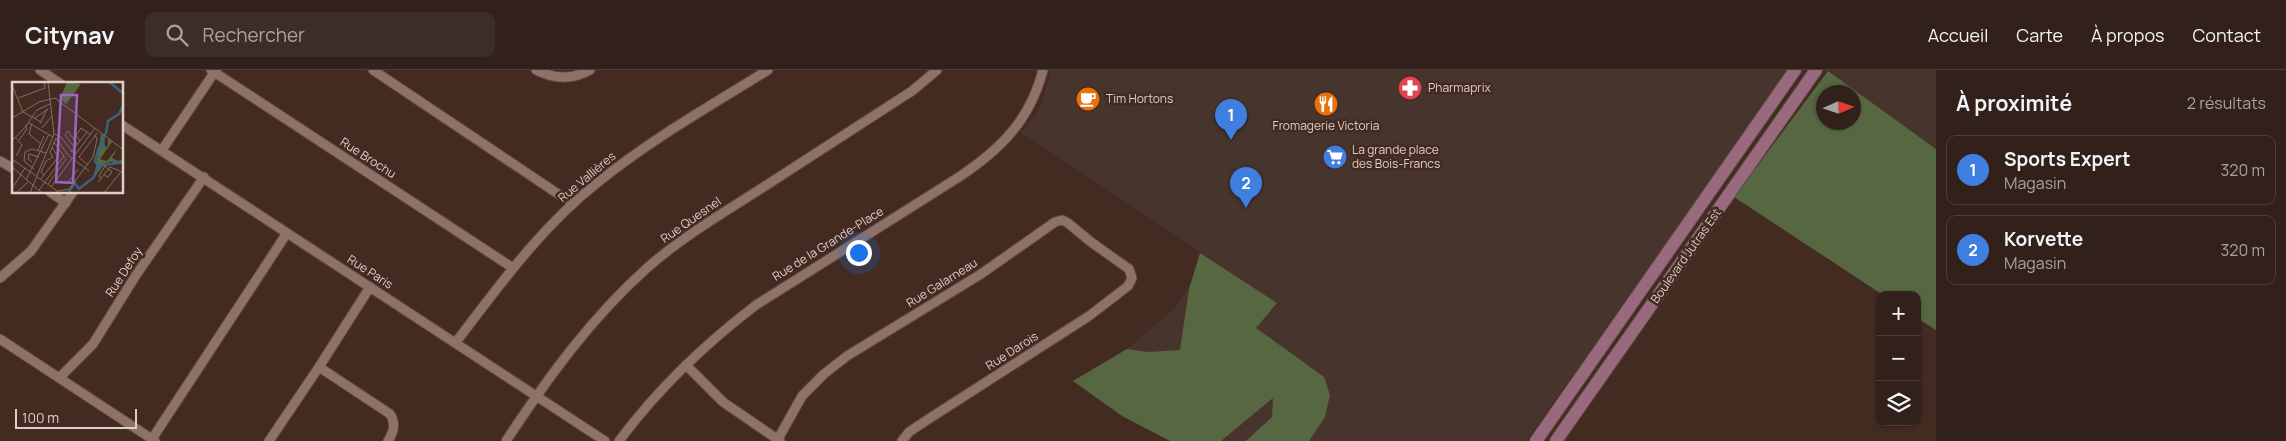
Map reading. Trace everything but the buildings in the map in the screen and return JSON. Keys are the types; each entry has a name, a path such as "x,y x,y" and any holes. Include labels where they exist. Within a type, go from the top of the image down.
{"main road":[{"name":"Boulevard Jutras Est","path":"1536,441 1795,70"},
{"name":"Boulevard Jutras Est","path":"1556,441 1816,70"}],"street":[{"path":"40,70 58,82"},
{"path":"373,70 573,204"},
{"path":"536,70 560,78 573,77 590,70"},
{"name":"Rue Vallières","path":"456,342 513,268 573,204 595,184 634,155 768,70"},
{"name":"Rue Quesnel","path":"506,441 537,395 608,307 648,268 677,244 912,91 937,70"},
{"name":"Rue de la Grande-Place","path":"619,441 707,344 756,305 978,164 1010,135 1026,115 1043,70"},
{"path":"162,150 213,71"},
{"name":"Rue Brochu","path":"213,71 513,268"},
{"name":"Rue Paris","path":"124,125 605,441"},
{"path":"0,161 12,169"},
{"name":"Rue Defoy","path":"60,377 93,344 136,275 204,177"},
{"path":"53,194 66,203"},
{"path":"0,278 31,251 72,194"},
{"name":"Rue Galarneau","path":"779,440 802,396 824,374 847,356 987,270 1055,222 1062,220 1068,223 1129,269 1132,278"},
{"path":"0,339 153,440 287,233"},
{"name":"Rue Darois","path":"902,441 909,432 1089,316 1128,286 1132,278"},
{"path":"269,441 370,287"},
{"path":"686,366 723,402 779,440"},
{"path":"319,367 390,414 394,419 394,428 388,441"}],"shaded area":[{"path":"1051,70 1788,70 1526,441 1178,441 1073,381 1127,349 1174,309 1207,257 1021,133 1042,103"},
{"path":"1811,70 1936,70 1936,149 1861,95 1861,85 1847,85 1828,71"}],"green space":[{"path":"1828,71 1847,85 1818,85"},
{"path":"1816,87 1816,130 1861,130 1861,95 1936,149 1936,330 1921,321 1921,291 1877,291 1734,197"},
{"path":"1200,253 1277,303 1256,328 1324,377 1330,395 1325,417 1309,441 1246,441 1272,417 1273,398 1221,441 1170,441 1122,416 1073,381 1127,349 1148,352 1180,350 1189,289"}],"place":[{"name":"Pharmaprix","path":"1410,88"},
{"name":"Tim Hortons","path":"1088,99"},
{"name":"Fromagerie Victoria","path":"1326,104"},
{"name":"Sports Expert","path":"1231,140"},
{"name":"La grande place des Bois-Francs","path":"1335,157"},
{"name":"Korvette","path":"1246,208"}]}
